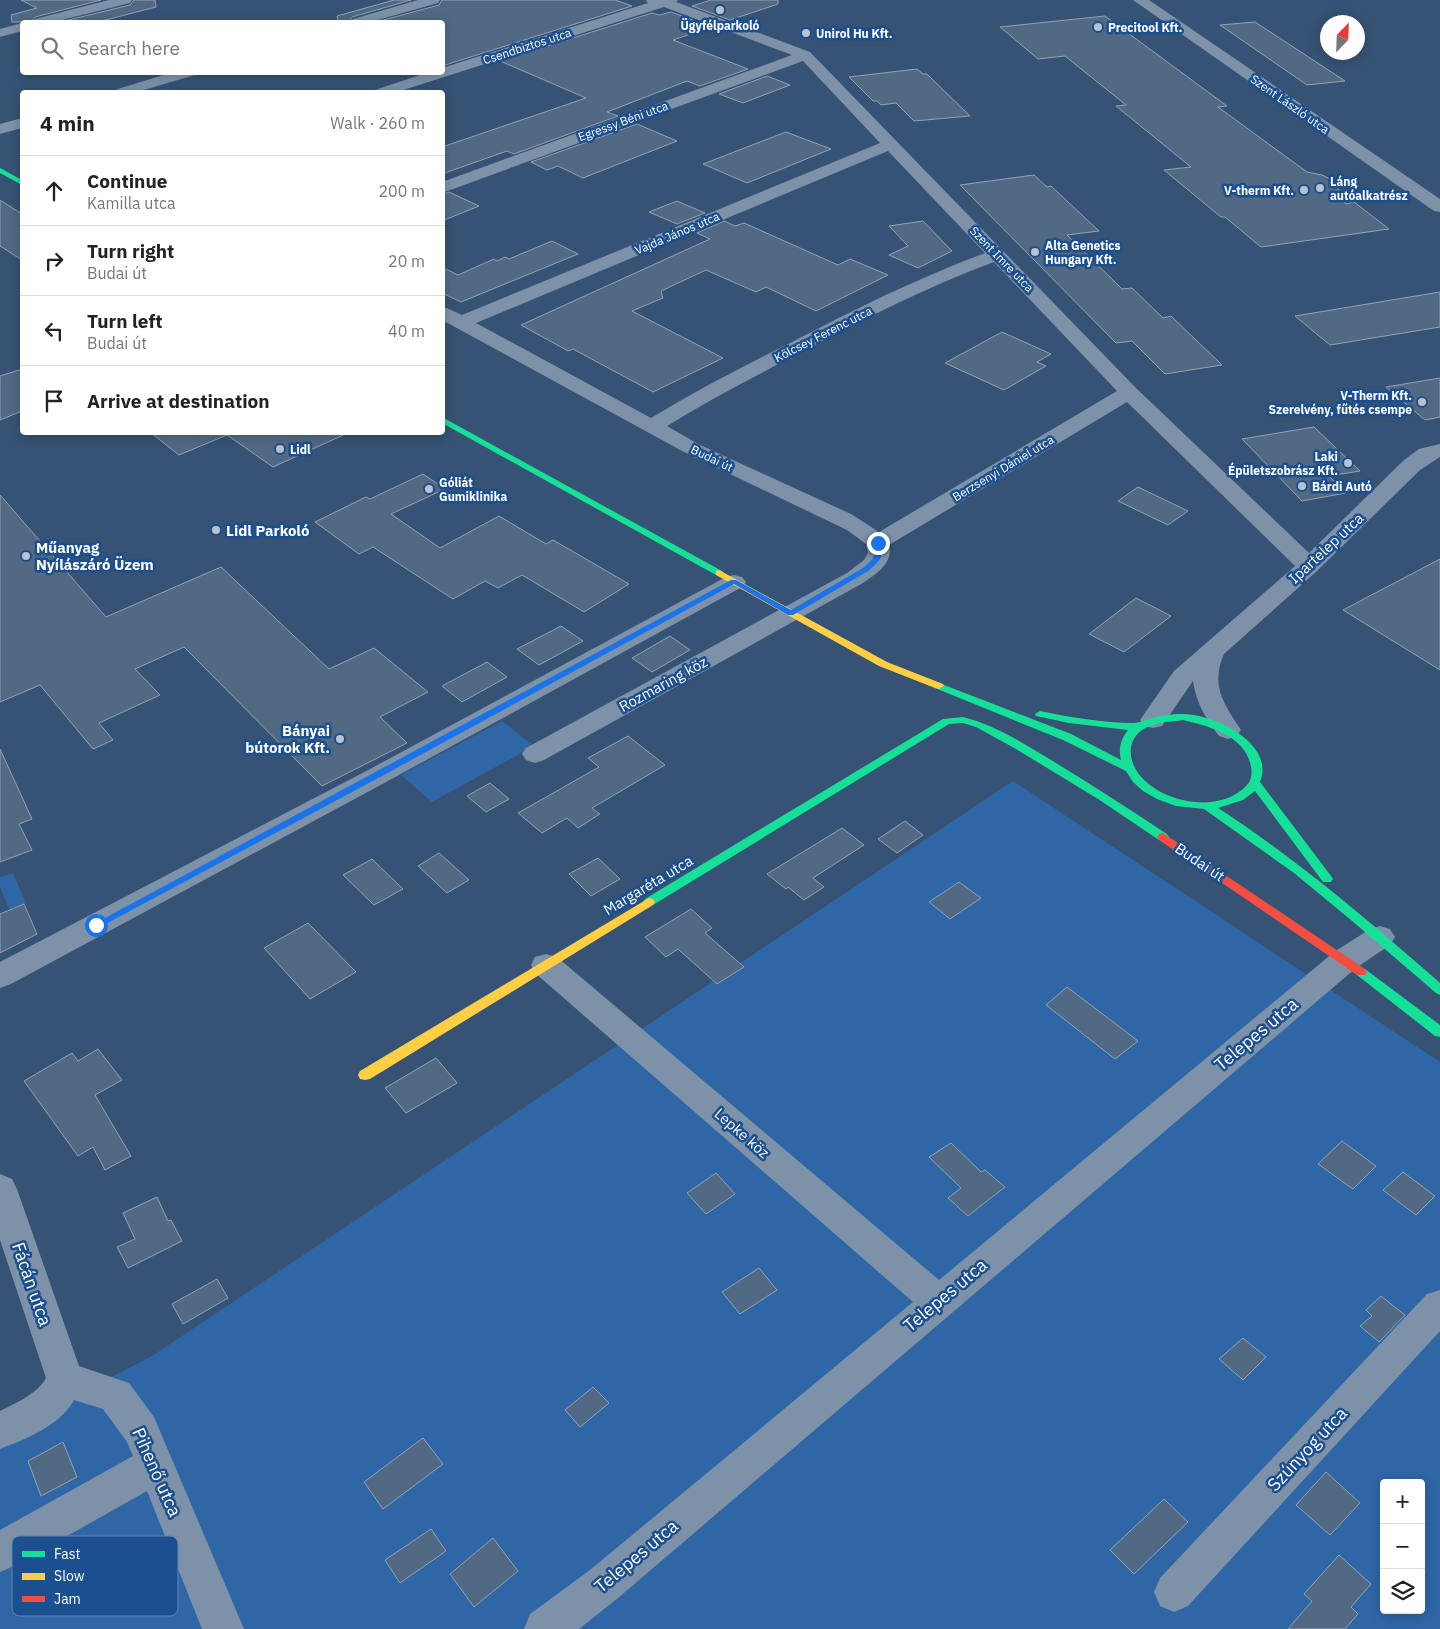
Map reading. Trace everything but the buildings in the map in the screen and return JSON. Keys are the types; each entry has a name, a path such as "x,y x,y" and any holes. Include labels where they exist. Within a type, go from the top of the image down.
{"main road":[{"path":"0,170 20,182"},
{"path":"445,421 882,664 1077,741 1126,767"},
{"path":"982,702 1068,720 1145,724 1167,718 1198,719 1228,730 1251,749 1258,772 1255,783 1245,795 1228,803 1207,806 1182,804 1158,796 1138,783 1126,767 1122,750 1130,734 1145,724"},
{"name":"Budai út","path":"947,721 963,720 979,724 1020,746 1102,796 1345,960 1440,1032"},
{"name":"Margaréta utca","path":"365,1076 947,721"},
{"path":"1255,783 1300,845 1356,915"},
{"path":"1207,806 1250,834 1356,915 1440,990"}],"street":[{"path":"48,20 125,0"},
{"path":"365,20 433,0"},
{"name":"Szent László utca","path":"1140,0 1440,207"},
{"name":"Szent Imre utca","path":"663,1 805,55 1129,392 1309,566"},
{"name":"Csendbiztos utca","path":"445,72 663,1"},
{"path":"0,33 20,28"},
{"name":"Egressy Béni utca","path":"445,187 805,55"},
{"path":"130,90 180,75"},
{"name":"Csendbiztos utca","path":"389,90 435,75"},
{"path":"0,129 20,123"},
{"name":"Vajda János utca","path":"462,322 891,144"},
{"name":"Kölcsey Ferenc utca","path":"653,426 700,397 924,283 998,254"},
{"name":"Budai út","path":"445,314 715,460 842,519 864,531 878,543"},
{"name":"Berzsenyi Dániel utca","path":"878,543 1129,392"},
{"name":"Ipartelep utca","path":"1145,724 1183,677 1309,566 1412,465 1428,454 1440,450"},
{"path":"791,613 866,570 876,561 880,552 878,543"},
{"path":"0,976 734,582"},
{"name":"Rozmaring köz","path":"535,754 791,613"},
{"path":"1214,649 1208,661 1206,691 1220,720 1228,730"},
{"name":"Telepes utca","path":"545,1629 604,1584 1345,960 1380,937"},
{"name":"Lepke köz","path":"546,965 938,1301"},
{"name":"Fácán utca","path":"0,1188 65,1379"},
{"name":"Szúnyog utca","path":"1174,1592 1440,1306"},
{"path":"0,1430 33,1414 55,1398 65,1379"},
{"name":"Pihenő utca","path":"65,1379 116,1396 141,1430 223,1629"},
{"path":"29,1536 155,1465"},
{"path":"0,1552 12,1545"}],"shaded area":[{"path":"502,721 534,746 432,802 401,775"},
{"path":"1013,781 1440,1062 1440,1629 0,1629 0,1434 152,1356"},
{"path":"13,873 26,903 9,909 0,887 0,877"}],"traffic: fast":[{"path":"0,170 20,182"},
{"path":"445,421 719,573"},
{"path":"939,686 1067,737 1126,767"},
{"path":"1040,714 1069,720 1137,727"},
{"path":"1183,717 1227,730 1245,743 1257,767 1257,777 1251,788 1240,797 1225,803 1209,806 1193,805 1176,802 1160,796 1147,789 1137,779 1131,771 1125,754 1127,739 1132,732 1149,722 1183,717"},
{"path":"649,902 947,721 963,720 979,724 1020,746 1102,796 1163,837"},
{"path":"1255,783 1327,879"},
{"path":"1207,806 1298,870 1356,917 1440,990"},
{"path":"1361,972 1440,1032"}],"traffic: slow":[{"path":"719,573 883,664 939,686"},
{"path":"365,1075 649,902"}],"traffic: jam":[{"path":"1163,837 1361,972"}],"place":[{"name":"Ügyfélparkoló","path":"720,10"},
{"name":"Precitool Kft.","path":"1098,27"},
{"name":"Unirol Hu Kft.","path":"806,33"},
{"name":"Láng autóalkatrész","path":"1320,188"},
{"name":"V-therm Kft.","path":"1304,190"},
{"name":"Alta Genetics Hungary Kft.","path":"1035,252"},
{"name":"V-Therm Kft. Szerelvény, fűtés csempe","path":"1422,402"},
{"name":"Lidl","path":"280,449"},
{"name":"Laki Épületszobrász Kft.","path":"1348,463"},
{"name":"Bárdi Autó","path":"1302,486"},
{"name":"Góliát Gumiklinika","path":"429,489"},
{"name":"Lidl Parkoló","path":"216,530"},
{"name":"Műanyag Nyílászáró Üzem","path":"26,556"},
{"name":"Bányai bútorok Kft.","path":"340,739"}],"route":[{"path":"96,925 734,582 791,613 866,570 876,561 880,552 878,543"}]}
